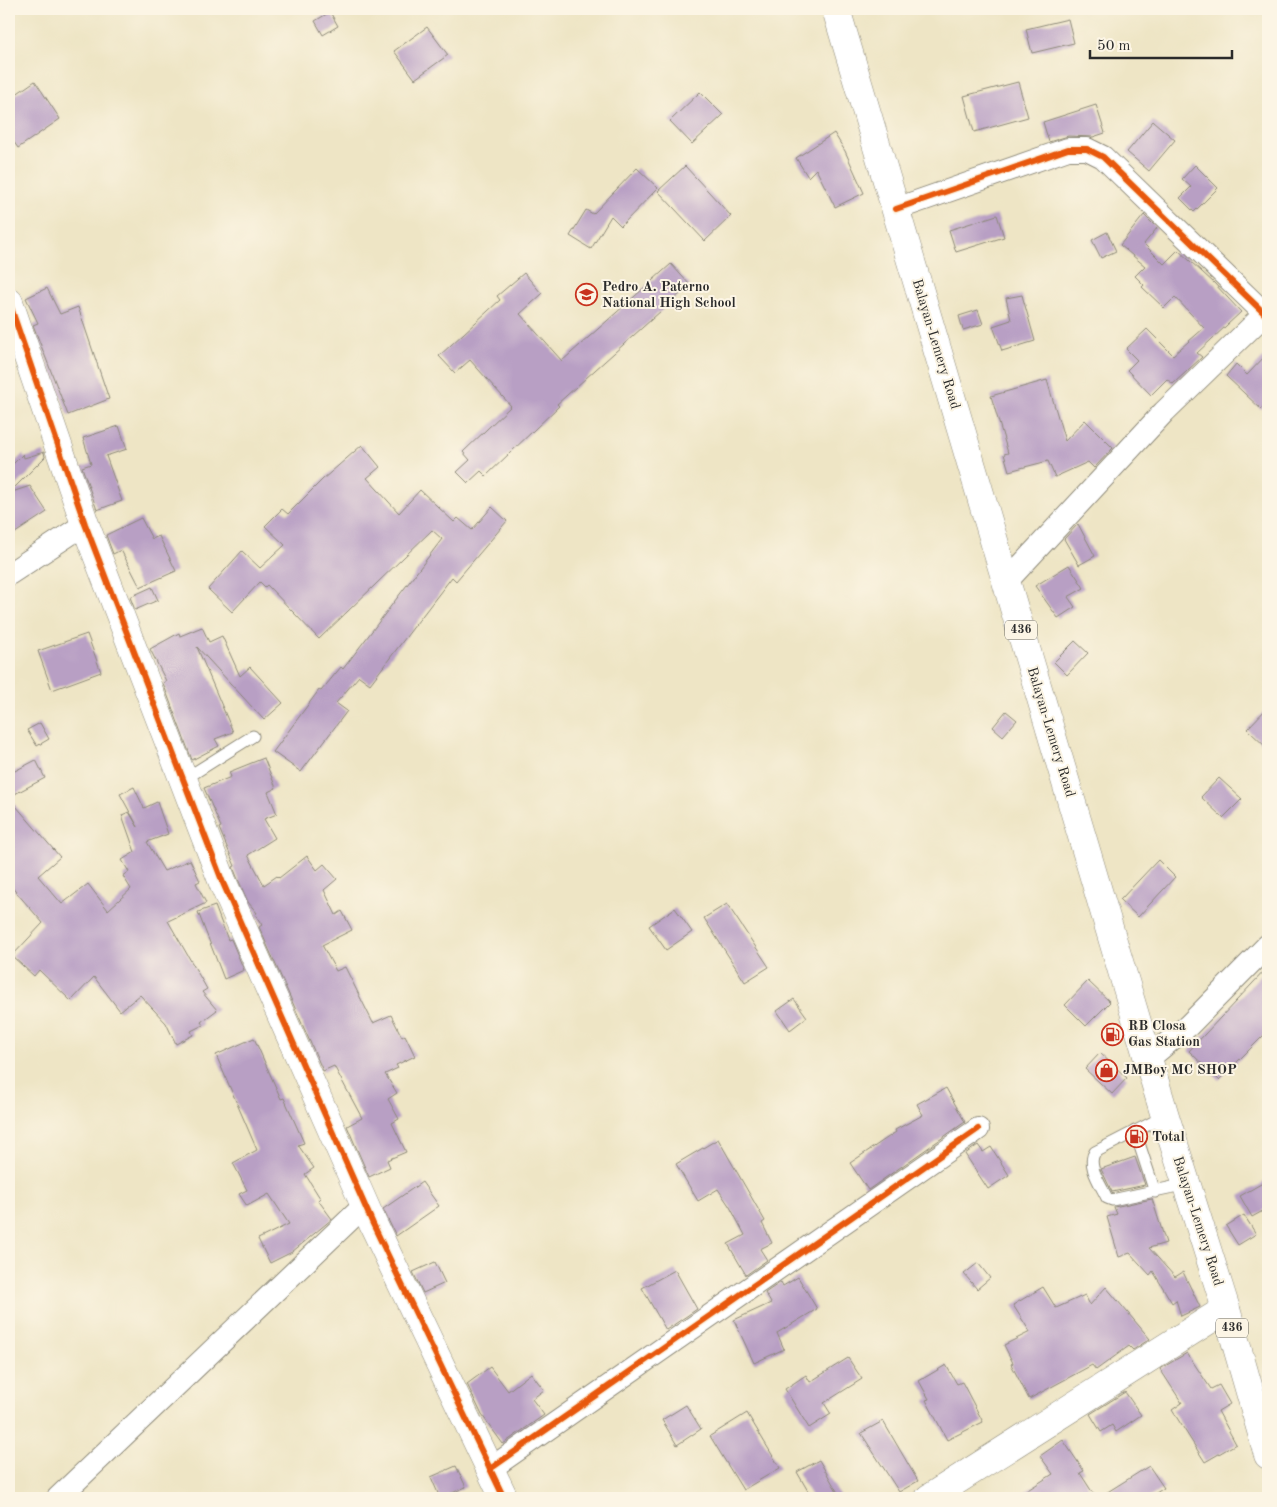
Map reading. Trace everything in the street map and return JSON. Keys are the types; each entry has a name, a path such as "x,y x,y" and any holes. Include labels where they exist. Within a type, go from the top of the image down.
{"street":[{"name":"Balayan-Lemery Road","path":"836,9 1165,1116 1226,1309 1268,1455"},
{"path":"896,209 1068,149 1087,149 1103,157 1266,313 1164,412 1006,582"},
{"path":"9,302 85,524 223,884 364,1205 504,1498"},
{"path":"9,574 85,524"},
{"path":"1148,1059 1189,1025 1268,945"},
{"path":"490,1468 978,1129"},
{"path":"58,1498 364,1205"},
{"path":"929,1498 1226,1309"}],"lane":[{"path":"183,780 253,736"},
{"path":"1165,1116 1095,1152 1092,1157 1092,1166 1107,1198 1112,1200 1187,1184"},
{"path":"1135,1131 1155,1192"}],"building":[{"path":"330,12 338,26 323,35 315,21"},
{"path":"1068,19 1074,43 1032,53 1026,29"},
{"path":"427,27 448,55 415,79 394,51"},
{"path":"35,81 60,119 18,148 9,135 9,99"},
{"path":"1018,82 1028,117 974,132 964,96"},
{"path":"700,92 723,115 692,144 670,121"},
{"path":"1096,105 1105,133 1093,137 1068,136 1049,142 1043,122"},
{"path":"1153,121 1175,140 1149,171 1127,152"},
{"path":"834,133 845,151 864,193 835,207 816,169 808,177 796,158"},
{"path":"1195,165 1218,188 1194,212 1180,198 1191,187 1182,179"},
{"path":"685,166 731,216 705,241 658,191"},
{"path":"637,168 658,188 621,226 611,216 591,249 570,236 586,210 593,214"},
{"path":"997,215 1004,237 956,252 949,230"},
{"path":"1144,215 1157,228 1144,244 1164,264 1178,250 1214,283 1241,312 1197,353 1202,357 1173,384 1167,379 1151,395 1127,370 1137,360 1126,349 1147,329 1173,355 1204,328 1175,297 1164,308 1142,287 1144,285 1135,276 1145,266 1120,245"},
{"path":"1107,232 1116,251 1101,258 1092,240"},
{"path":"671,264 690,285 557,404 559,406 486,476 481,471 468,483 457,472 470,460 463,452 511,406 470,360 455,373 439,356 500,300 497,296 524,273 542,294 520,314 562,361"},
{"path":"47,288 60,314 78,307 109,399 68,415 33,325 38,323 26,298"},
{"path":"1022,295 1035,341 1002,351 993,326 1011,320 1006,298"},
{"path":"978,310 983,324 963,330 959,316"},
{"path":"1268,353 1268,401 1261,409 1226,376 1236,364 1247,375"},
{"path":"1047,380 1065,441 1085,420 1113,448 1094,468 1088,462 1055,477 1048,461 1009,471 1004,454 1008,453 991,396"},
{"path":"119,426 127,449 106,456 122,501 97,510 82,467 91,464 83,438"},
{"path":"362,445 380,467 367,478 399,513 420,490 454,522 458,518 472,530 492,507 507,521 456,581 452,577 370,684 359,676 336,703 347,711 301,772 273,752 319,690 321,691 341,667 343,669 442,539 432,530 319,639 267,585 265,587 260,582 232,612 208,589 242,551 260,568 285,545 265,526 282,509 288,514 323,479"},
{"path":"44,452 45,457 9,493 9,468 23,454 24,458"},
{"path":"30,486 47,512 9,537 9,493"},
{"path":"141,518 152,539 159,536 176,571 140,587 121,550 113,554 106,535"},
{"path":"1078,524 1095,556 1079,565 1064,539"},
{"path":"1069,565 1084,588 1068,597 1075,607 1058,618 1035,586"},
{"path":"152,587 158,600 135,610 130,597"},
{"path":"202,627 209,642 222,636 240,676 250,667 283,703 264,720 197,647 233,732 215,739 219,746 192,760 163,683 166,681 150,649 179,633 180,636"},
{"path":"87,634 101,672 52,690 38,651"},
{"path":"1075,641 1088,653 1067,675 1054,662"},
{"path":"1268,707 1268,749 1247,729"},
{"path":"1006,711 1017,720 1003,736 993,727"},
{"path":"40,723 49,739 37,746 27,730"},
{"path":"264,758 276,788 268,792 277,814 264,819 275,838 248,855 264,885 277,876 279,878 307,856 317,870 324,864 337,879 324,890 336,915 342,911 352,930 322,945 336,971 345,967 373,1023 391,1015 402,1037 405,1035 415,1056 396,1065 398,1068 385,1074 397,1093 388,1099 399,1119 392,1123 406,1152 387,1160 390,1167 369,1177 347,1126 362,1118 334,1066 323,1071 259,927 262,925 255,914 257,913 248,902 237,877 233,867 235,866 219,828 221,827 204,788 231,777 229,772"},
{"path":"36,760 45,778 9,797 9,774"},
{"path":"1219,778 1242,799 1223,818 1201,797"},
{"path":"134,787 144,808 157,802 168,834 147,842 164,871 190,860 200,881 196,883 206,903 168,921 207,989 202,992 217,1010 201,1022 203,1025 191,1031 193,1035 176,1044 166,1023 140,995 120,1011 94,977 71,1001 39,970 34,976 12,956 43,923 9,884 9,798 60,857 38,876 62,904 88,884 108,910 131,889 123,876 129,872 122,860 135,852 122,815 129,812 138,827 120,794"},
{"path":"1158,860 1175,877 1138,917 1120,900"},
{"path":"727,904 769,967 745,982 704,918"},
{"path":"215,906 228,940 231,939 244,970 224,979 198,912"},
{"path":"675,908 692,932 666,950 649,926"},
{"path":"1268,967 1268,1031 1219,1080 1189,1051"},
{"path":"1088,981 1110,1002 1086,1026 1065,1005"},
{"path":"794,999 807,1017 790,1030 777,1011"},
{"path":"254,1038 281,1099 284,1098 304,1143 298,1145 314,1168 305,1174 320,1198 318,1200 332,1219 292,1252 270,1263 258,1239 289,1224 269,1194 247,1206 239,1194 247,1190 233,1163 257,1150 216,1055"},
{"path":"1100,1053 1127,1078 1112,1094 1085,1069"},
{"path":"946,1088 965,1122 868,1190 850,1163 896,1132 895,1130 923,1115 917,1104"},
{"path":"718,1139 765,1221 762,1223 772,1243 760,1249 767,1260 746,1275 728,1244 745,1235 730,1207 718,1189 698,1201 676,1164"},
{"path":"978,1145 983,1152 991,1147 1009,1175 988,1189 965,1154"},
{"path":"1135,1157 1145,1185 1112,1192 1101,1169"},
{"path":"1268,1180 1268,1208 1252,1217 1240,1196"},
{"path":"422,1182 439,1206 396,1236 383,1209"},
{"path":"1152,1199 1166,1243 1149,1248 1175,1277 1183,1272 1200,1307 1181,1316 1176,1300 1172,1303 1153,1271 1150,1275 1130,1253 1119,1257 1107,1217 1117,1214 1114,1207"},
{"path":"1244,1215 1256,1234 1238,1245 1226,1226"},
{"path":"435,1262 445,1283 423,1293 413,1272"},
{"path":"978,1263 990,1278 977,1289 964,1274"},
{"path":"675,1270 697,1309 666,1330 642,1288"},
{"path":"798,1277 817,1309 777,1333 784,1349 754,1363 734,1320 771,1303 765,1293 781,1282 783,1286"},
{"path":"1043,1287 1056,1308 1085,1295 1090,1305 1106,1287 1150,1339 1133,1350 1129,1346 1096,1370 1092,1365 1029,1399 1011,1364 1013,1363 1004,1345 1030,1332 1013,1305"},
{"path":"1187,1353 1211,1389 1219,1385 1230,1404 1218,1411 1236,1444 1205,1462 1172,1410 1182,1403 1160,1369"},
{"path":"848,1358 862,1379 824,1403 831,1414 809,1428 785,1389 806,1375 810,1382"},
{"path":"946,1365 957,1384 962,1382 983,1422 947,1440 926,1400 929,1399 919,1381"},
{"path":"490,1367 508,1391 531,1373 544,1390 532,1399 544,1415 503,1444 482,1415 467,1384"},
{"path":"1125,1392 1141,1415 1116,1432 1112,1425 1101,1432 1090,1414"},
{"path":"686,1405 701,1429 677,1445 662,1420"},
{"path":"747,1413 780,1468 743,1490 710,1436"},
{"path":"883,1421 918,1481 899,1492 861,1433"},
{"path":"1063,1440 1084,1471 1080,1473 1096,1498 1015,1498 1053,1474 1040,1456"},
{"path":"819,1460 841,1498 812,1498 797,1472"},
{"path":"456,1466 466,1487 440,1498 431,1477"},
{"path":"1149,1466 1164,1488 1148,1498 1098,1498"}],"cycle path":[{"path":"896,209 1068,149 1087,149 1103,157 1265,314"},
{"path":"9,302 85,524 223,883 373,1224 504,1498"},
{"path":"490,1469 978,1129"}],"place":[{"name":"Pedro A. Paterno National High School","path":"586,295"},
{"name":"RB Closa Gas Station","path":"1112,1034"},
{"name":"JMBoy MC SHOP","path":"1107,1070"},
{"name":"Total","path":"1136,1137"}]}
